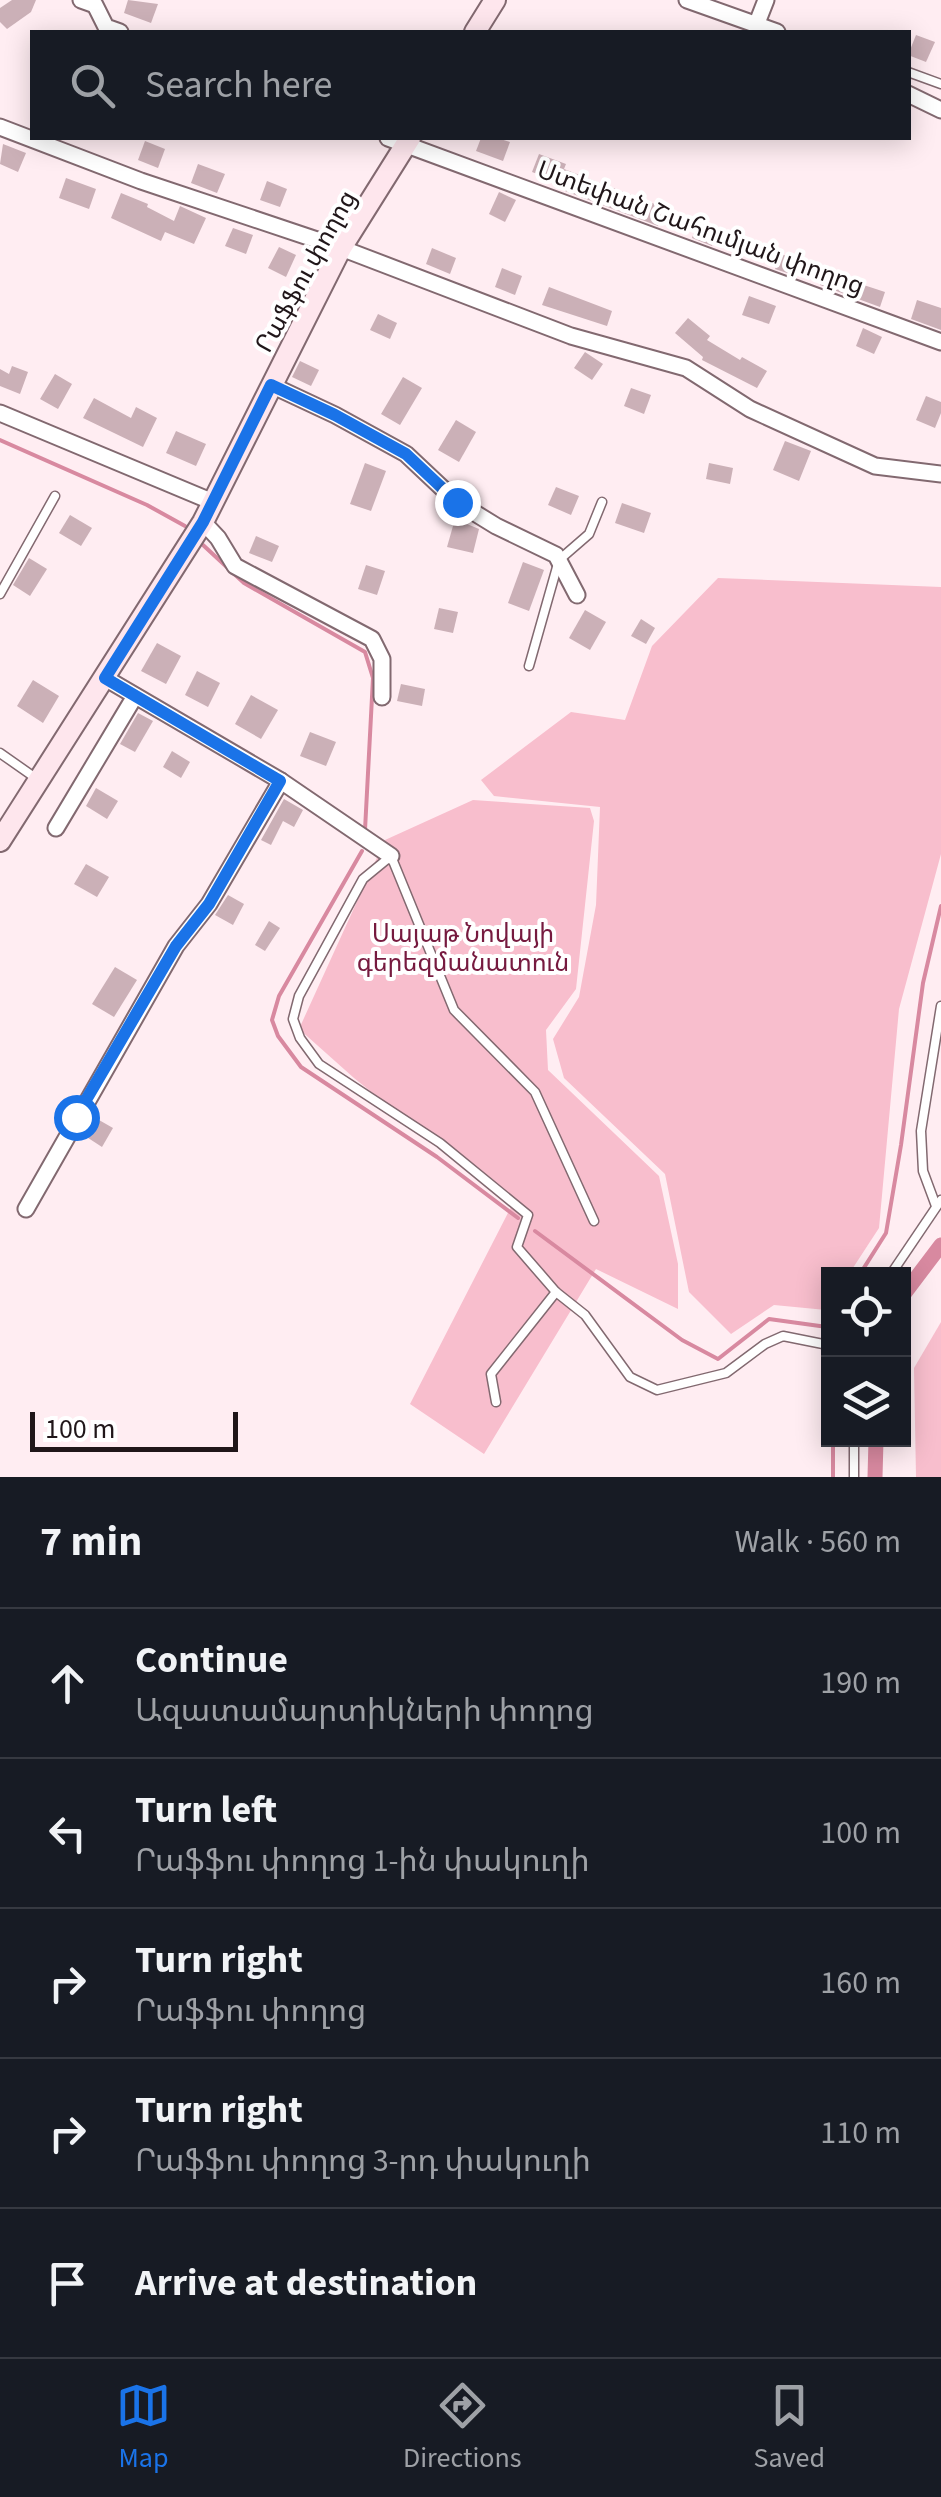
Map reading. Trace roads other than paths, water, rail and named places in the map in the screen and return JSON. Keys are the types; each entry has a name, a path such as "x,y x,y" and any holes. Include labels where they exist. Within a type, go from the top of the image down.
{"main road":[{"path":"476,30 495,0"},
{"name":"Րաֆֆու փողոց","path":"0,840 203,522 401,140"}],"street":[{"path":"687,0 773,30"},
{"path":"757,23 766,0"},
{"path":"92,2 106,27 114,30"},
{"path":"911,95 941,110"},
{"path":"0,127 30,138"},
{"path":"34,140 141,181 342,248 570,336 686,368 750,409 875,466 941,474"},
{"name":"Ստեփան Շահումյան փողոց","path":"401,140 941,342"},
{"path":"271,385 406,454 457,502 545,549 559,560 578,595"},
{"path":"0,413 213,502"},
{"path":"203,522 235,566 372,640 382,659 382,697"},
{"path":"105,678 280,781 392,856"},
{"path":"56,828 135,696"},
{"path":"26,1209 176,946 209,904 280,781"}],"lane":[{"path":"911,73 941,84"},
{"path":"0,594 54,496"},
{"path":"528,666 559,560 589,534 602,502"},
{"path":"0,753 38,780"},
{"path":"594,1220 535,1092 454,1010 392,856 363,879 298,996 293,1020 300,1038 319,1064 440,1143 500,1188 528,1215 517,1247 556,1292 585,1315 630,1377 657,1390 726,1373 764,1344 783,1336 821,1344"},
{"path":"896,1267 938,1203 924,1171 921,1131 941,1006"},
{"path":"496,1402 491,1374 556,1292"},
{"path":"854,1447 854,1477"}],"waterway":[{"path":"0,440 147,505 185,526"},
{"path":"203,545 244,583 365,652 373,678 365,830"},
{"path":"362,851 279,996 272,1020 278,1036 301,1067 437,1157 518,1218"},
{"path":"864,1267 886,1233 923,983 941,906"},
{"path":"535,1231 682,1340 718,1359 769,1319 821,1326"},
{"path":"911,1285 941,1245"},
{"path":"833,1447 833,1477"},
{"path":"875,1477 876,1447"}],"park label":[{"name":"Սայաթ Նովայի գերեզմանատուն","path":"463,948"}]}
